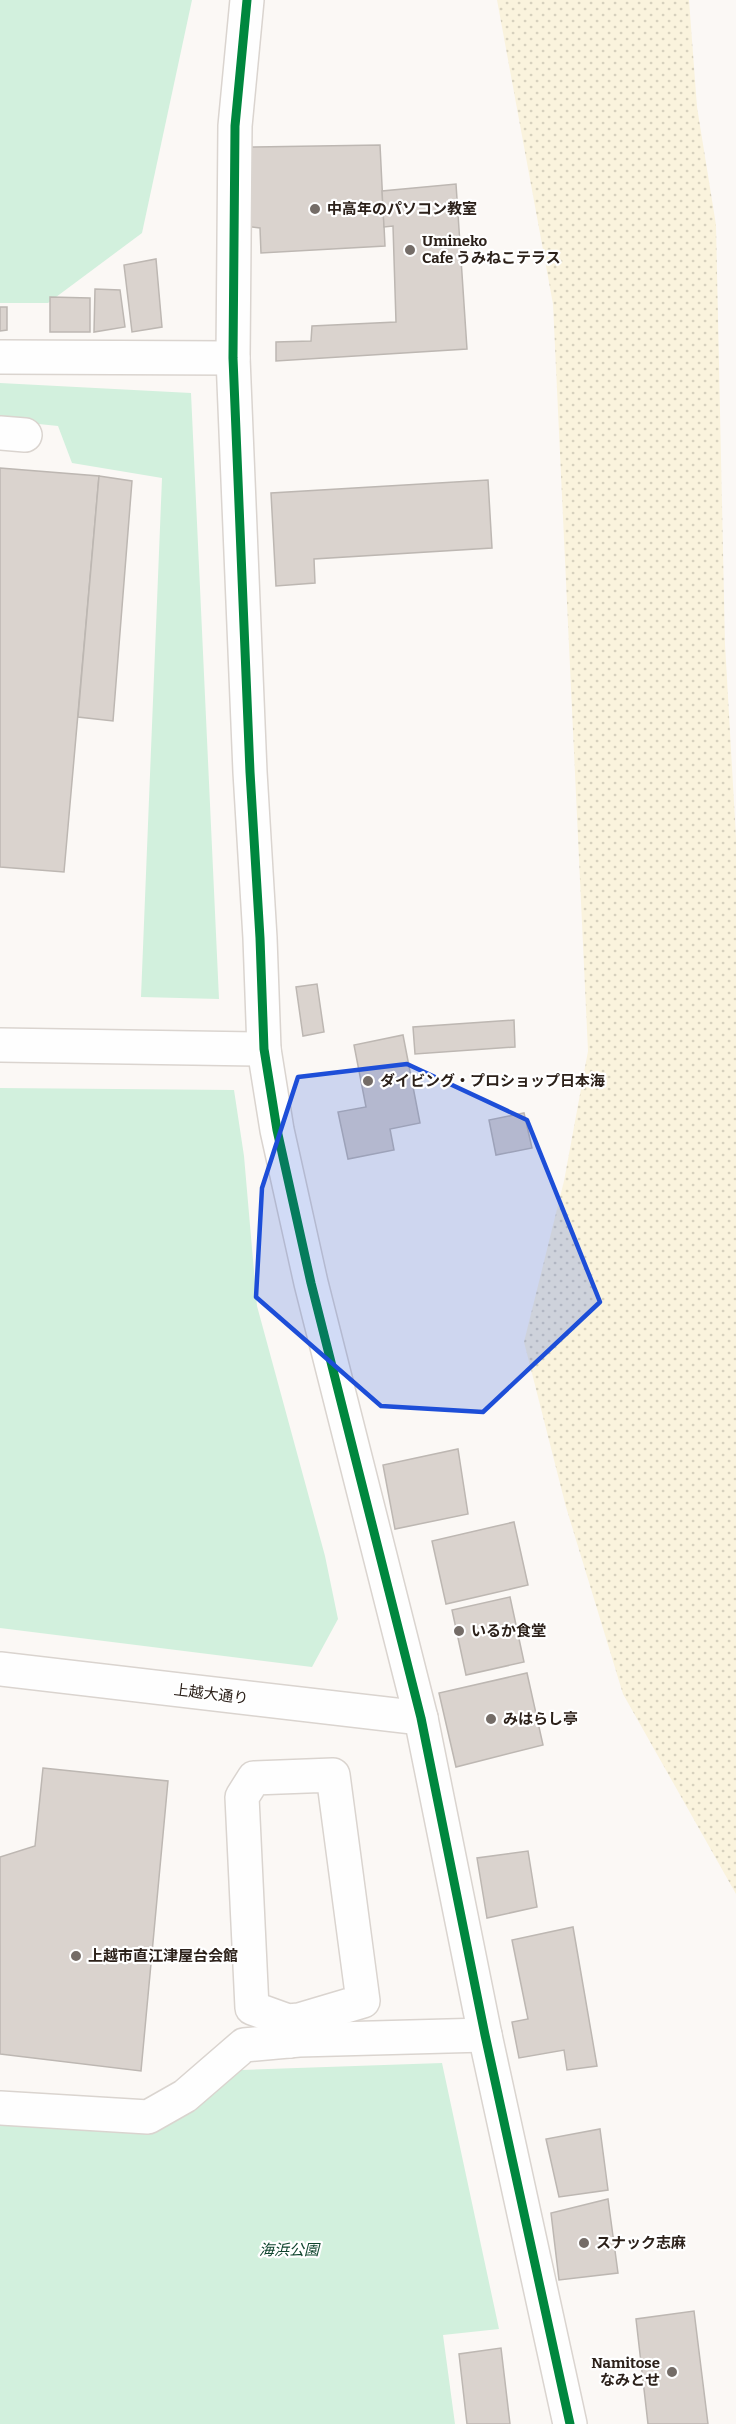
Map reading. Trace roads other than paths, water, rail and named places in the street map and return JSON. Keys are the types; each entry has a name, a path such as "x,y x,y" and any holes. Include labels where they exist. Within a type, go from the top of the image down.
{"street":[{"path":"247,0 235,126 233,358 264,1049 277,1130 311,1283 422,1718 485,2036 570,2424"},
{"path":"0,357 233,358"},
{"path":"0,1045 264,1049"},
{"name":"上越大通り","path":"0,1669 422,1718"},
{"path":"0,2109 148,2117 185,2096 244,2045 294,2030 363,2001 333,1775 254,1778 242,1797 252,2008 294,2030 485,2036"}],"place":[{"name":"中高年のパソコン教室","path":"315,209"},
{"name":"Umineko Cafe うみねこテラス","path":"410,250"},
{"name":"ダイビング・プロショップ日本海","path":"368,1081"},
{"name":"いるか食堂","path":"459,1631"},
{"name":"みはらし亭","path":"491,1719"},
{"name":"上越市直江津屋台会館","path":"76,1956"},
{"name":"スナック志麻","path":"584,2243"},
{"name":"Namitose なみとせ","path":"672,2372"}],"park label":[{"name":"海浜公園","path":"289,2250"}]}
